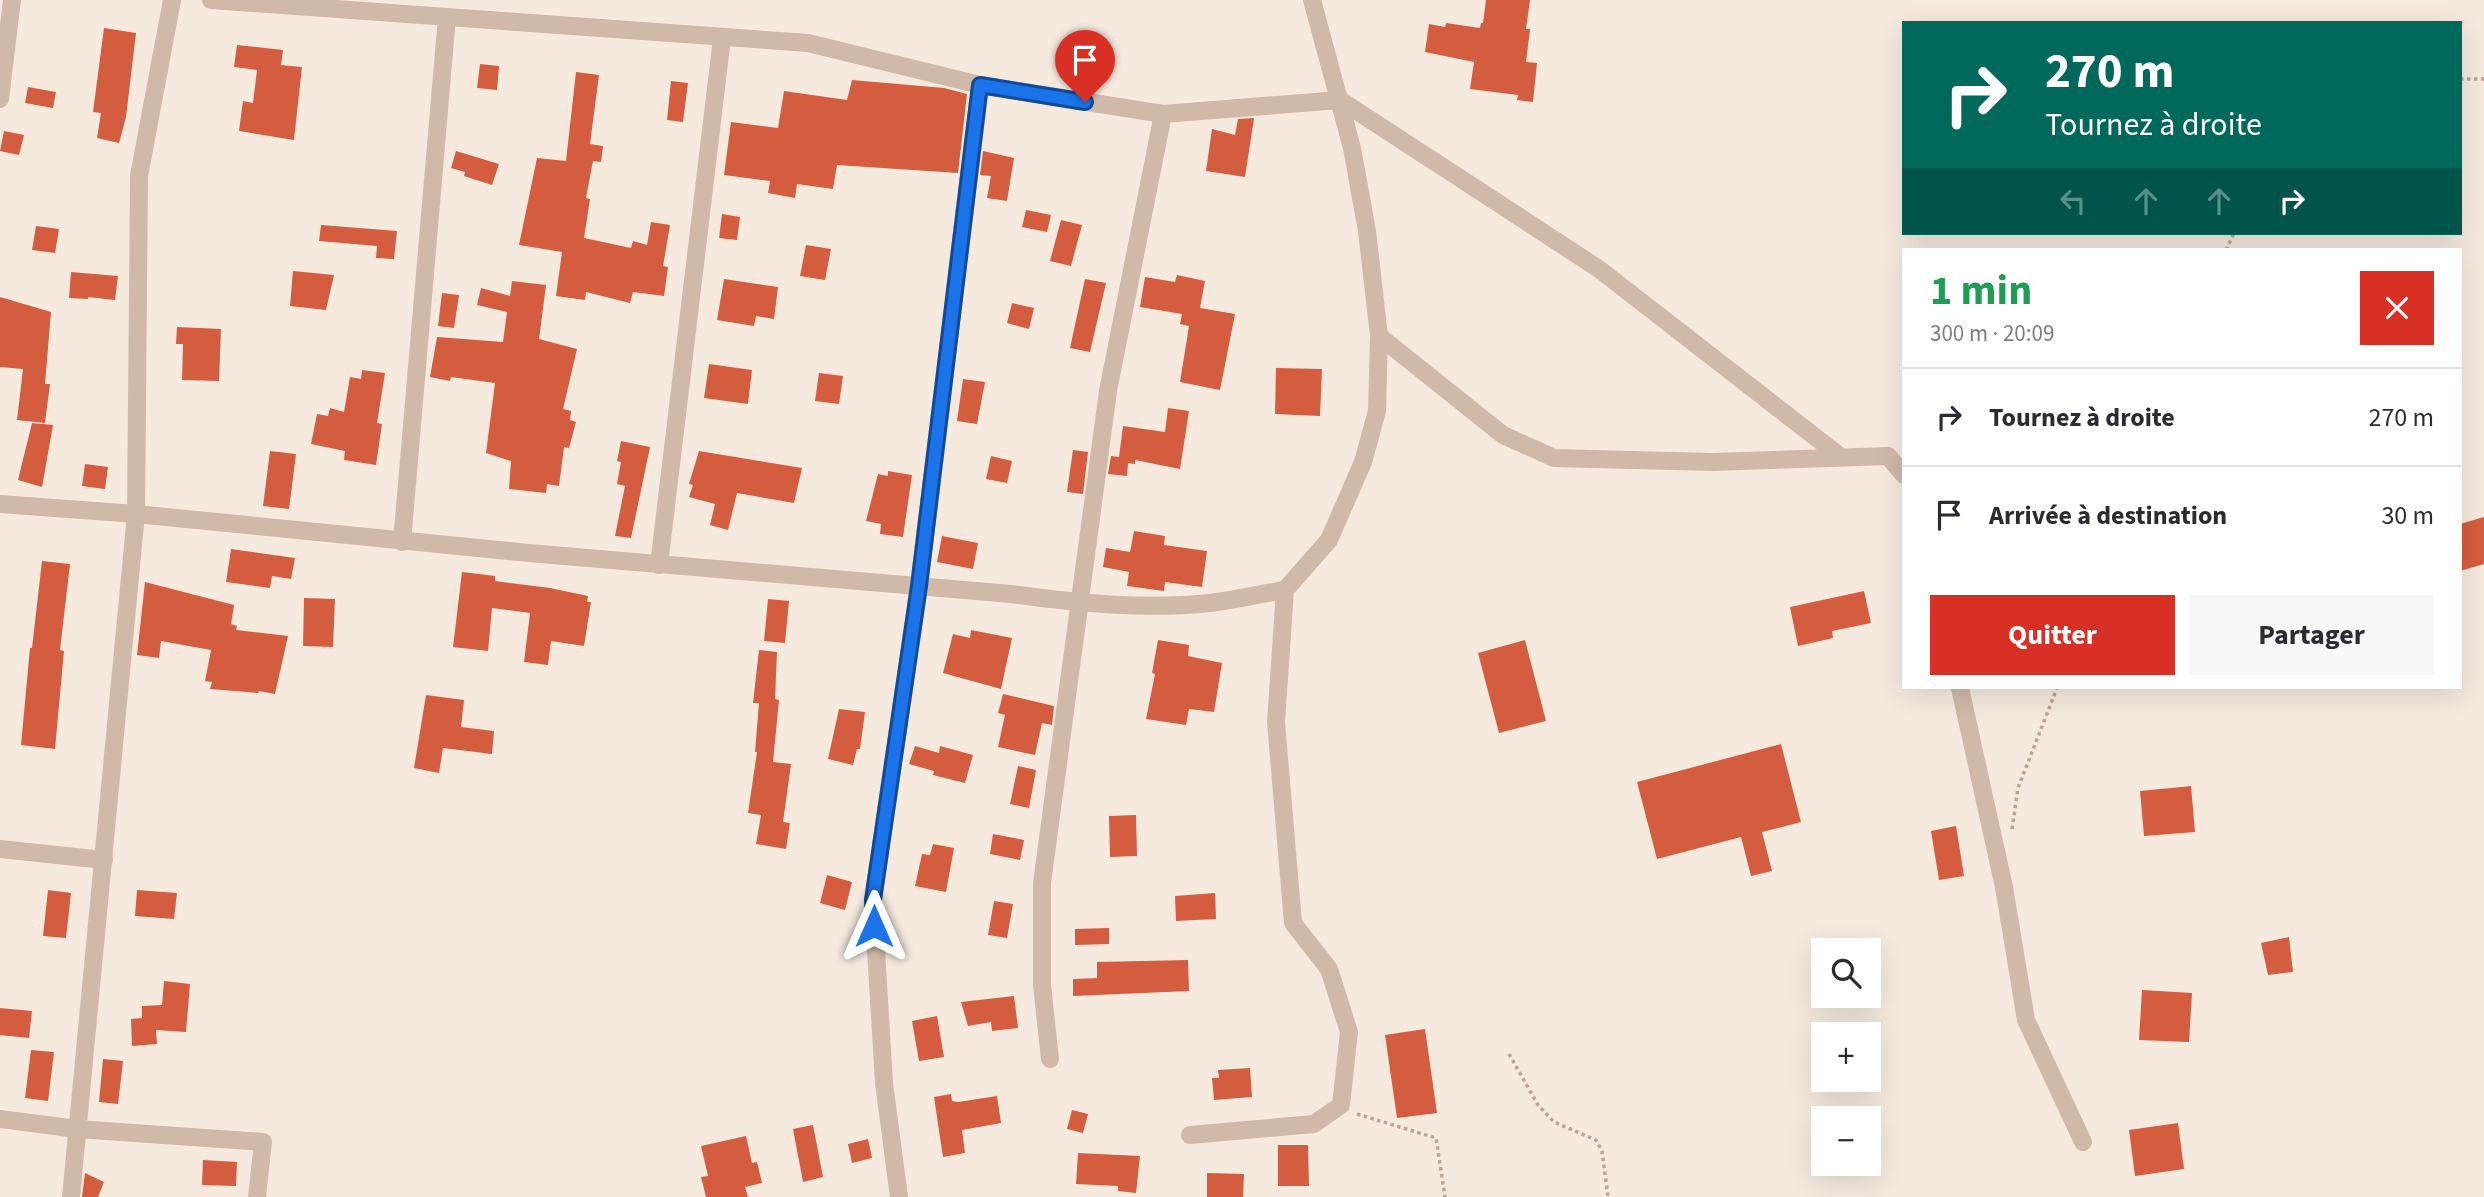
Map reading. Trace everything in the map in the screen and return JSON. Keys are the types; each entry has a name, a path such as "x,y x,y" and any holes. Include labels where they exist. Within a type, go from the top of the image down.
{"street":[{"path":"0,99 12,0"},
{"path":"71,1197 136,514 139,176 172,0"},
{"path":"211,0 808,43 980,85 1163,114 1339,100 1599,269 1841,457"},
{"path":"1190,1135 1314,1124 1341,1105 1349,1032 1329,970 1293,923 1276,722 1285,590 1329,540 1363,462 1377,411 1380,336 1367,231 1352,148 1312,0"},
{"path":"402,542 447,17"},
{"path":"659,565 722,38"},
{"path":"899,1197 884,1083 873,900 919,586 980,85"},
{"path":"1050,1059 1042,985 1042,883 1108,391 1163,114"},
{"path":"1380,336 1503,435 1554,457 1713,462 1888,456 1902,473"},
{"path":"0,504 136,514 659,565 1011,594 1079,603 1210,603 1285,590"},
{"path":"1960,689 2004,887 2026,1020 2083,1142"},
{"path":"0,849 104,860"},
{"path":"0,1119 77,1129 263,1142 257,1197"}],"path":[{"path":"2462,79 2484,79"},
{"path":"2011,838 2018,788 2057,689"},
{"path":"1509,1054 1538,1105 1554,1122 1596,1140 1602,1151 1608,1197"},
{"path":"1341,1105 1357,1114 1436,1139 1445,1197"}],"building":[{"path":"1486,0 1530,0 1526,29 1530,29 1526,62 1537,63 1533,102 1517,100 1518,95 1470,89 1474,62 1425,52 1429,24 1445,27 1446,23 1480,28"},
{"path":"104,28 136,33 126,117 119,143 97,138 101,113 93,112"},
{"path":"237,45 283,50 281,65 302,67 294,140 239,131 243,101 253,103 257,70 234,67"},
{"path":"480,64 499,66 497,90 477,88"},
{"path":"576,72 599,75 590,144 603,146 601,162 593,161 586,198 590,199 584,238 631,248 633,241 647,245 651,222 670,225 663,266 668,267 664,296 633,292 630,303 586,292 585,300 556,296 562,252 519,245 537,158 566,161"},
{"path":"852,80 944,88 967,94 958,173 837,165 833,189 797,184 795,198 768,193 770,181 724,175 731,122 778,128 784,91 847,100"},
{"path":"671,81 688,83 683,122 667,120"},
{"path":"28,87 56,92 53,108 25,103"},
{"path":"1254,118 1245,177 1206,171 1212,129 1235,135 1238,119"},
{"path":"4,131 24,135 19,155 0,151"},
{"path":"456,151 499,164 492,185 464,176 465,172 451,168"},
{"path":"983,151 1014,158 1007,201 987,198 991,176 980,175"},
{"path":"1026,210 1051,215 1047,232 1022,227"},
{"path":"722,214 740,217 737,240 719,238"},
{"path":"1061,220 1082,225 1071,266 1050,261"},
{"path":"321,225 397,231 394,259 376,258 377,246 319,241"},
{"path":"36,226 59,229 55,253 32,250"},
{"path":"806,245 831,249 825,280 800,276"},
{"path":"293,271 334,275 326,310 290,306"},
{"path":"71,272 118,276 115,300 69,298"},
{"path":"1177,275 1205,281 1200,308 1235,314 1220,390 1180,382 1189,326 1180,324 1182,314 1140,307 1145,277 1175,282"},
{"path":"724,279 778,287 774,319 756,316 754,326 717,320"},
{"path":"1085,279 1106,283 1090,352 1070,348"},
{"path":"512,281 546,285 539,339 577,349 563,409 571,411 570,420 576,422 569,448 564,447 559,486 547,484 546,493 509,489 511,461 486,453 495,383 451,377 450,381 430,377 437,337 503,342 507,312 477,305 481,288 510,296"},
{"path":"442,293 459,295 454,328 438,326"},
{"path":"0,297 51,312 45,384 50,384 45,423 17,420 23,369 0,367"},
{"path":"1012,303 1034,308 1029,329 1007,323"},
{"path":"177,327 221,329 219,381 182,380 183,344 176,344"},
{"path":"709,364 752,370 748,404 704,398"},
{"path":"1276,368 1322,369 1320,416 1275,414"},
{"path":"362,370 385,373 377,423 382,424 376,465 344,460 345,451 311,444 317,414 328,416 330,408 344,412 350,377 361,379"},
{"path":"819,373 843,376 839,404 815,401"},
{"path":"963,379 985,382 977,424 957,421"},
{"path":"1168,408 1189,411 1180,469 1135,460 1135,464 1128,463 1127,476 1108,474 1111,456 1119,457 1123,426 1165,432"},
{"path":"32,423 53,425 42,487 18,480"},
{"path":"621,441 650,447 631,538 615,536 625,486 617,484 621,462 617,461"},
{"path":"1073,450 1088,452 1083,494 1067,492"},
{"path":"270,451 296,454 289,509 263,506"},
{"path":"699,451 802,468 794,503 737,493 728,530 710,525 715,504 689,497 693,485 689,484"},
{"path":"991,456 1012,461 1007,483 986,479"},
{"path":"85,464 108,467 105,489 82,486"},
{"path":"888,471 912,475 903,537 880,534 881,524 866,521 878,474 888,476"},
{"path":"2484,517 2484,564 2462,570 2462,523"},
{"path":"1134,531 1165,536 1164,545 1207,551 1202,587 1165,582 1164,591 1127,586 1129,572 1103,567 1106,548 1130,552"},
{"path":"942,536 978,543 973,569 937,562"},
{"path":"231,549 295,558 291,579 272,576 270,588 226,582"},
{"path":"42,561 70,564 60,650 64,651 55,749 21,745"},
{"path":"462,572 495,576 495,581 588,596 587,602 591,602 584,646 551,641 548,665 524,662 530,613 492,608 488,651 453,647"},
{"path":"145,582 234,605 231,624 237,626 236,630 288,636 275,694 210,689 212,682 205,681 211,650 161,641 159,658 137,655"},
{"path":"1864,591 1871,623 1832,631 1833,638 1798,646 1790,607"},
{"path":"304,598 335,599 333,647 303,646"},
{"path":"768,599 789,601 785,643 764,641"},
{"path":"971,630 1012,638 1001,689 943,673 953,634 970,638"},
{"path":"1158,640 1189,645 1188,656 1222,663 1214,712 1189,709 1186,725 1146,719 1155,674 1152,673"},
{"path":"1525,640 1546,721 1499,733 1478,653"},
{"path":"759,650 777,652 775,699 779,700 773,762 791,764 783,822 790,823 786,849 756,844 761,815 748,813 757,752 759,703 753,703"},
{"path":"1003,694 1054,706 1052,725 1042,723 1035,755 998,747 1005,715 998,713"},
{"path":"426,695 464,700 461,727 494,731 492,754 443,748 439,773 414,768"},
{"path":"839,709 865,712 860,749 857,749 853,765 828,759"},
{"path":"1781,744 1801,822 1762,832 1772,871 1751,876 1741,837 1657,859 1637,782"},
{"path":"915,746 939,753 940,746 973,755 965,783 933,775 934,771 909,764"},
{"path":"1018,766 1036,770 1029,808 1010,804"},
{"path":"2191,786 2195,832 2144,836 2140,791"},
{"path":"1136,815 1137,856 1110,857 1109,816"},
{"path":"1956,826 1964,876 1939,880 1931,831"},
{"path":"993,834 1024,840 1020,860 990,854"},
{"path":"933,844 954,848 946,892 915,886 922,854 930,855"},
{"path":"827,875 852,882 845,910 820,903"},
{"path":"48,890 71,893 66,938 43,936"},
{"path":"137,890 177,893 174,919 135,916"},
{"path":"1215,893 1216,919 1176,921 1175,896"},
{"path":"994,901 1013,904 1007,938 988,935"},
{"path":"1109,928 1109,944 1075,945 1075,929"},
{"path":"2289,937 2293,972 2268,975 2261,943"},
{"path":"1188,960 1189,991 1073,996 1073,979 1097,978 1097,962"},
{"path":"164,981 190,984 186,1032 156,1030 157,1044 132,1046 131,1019 142,1018 142,1006 162,1005"},
{"path":"2142,990 2192,993 2189,1042 2139,1040"},
{"path":"1014,996 1018,1028 992,1031 991,1022 968,1026 961,1002"},
{"path":"0,1008 32,1011 29,1038 0,1035"},
{"path":"937,1016 944,1057 919,1061 912,1021"},
{"path":"1425,1029 1437,1113 1397,1118 1385,1035"},
{"path":"31,1050 54,1052 48,1101 25,1098"},
{"path":"103,1059 123,1061 118,1104 99,1102"},
{"path":"1250,1068 1252,1097 1214,1100 1212,1078 1219,1078 1218,1070"},
{"path":"951,1094 952,1101 958,1102 997,1096 1001,1123 962,1130 965,1153 943,1157 934,1097"},
{"path":"1072,1110 1088,1114 1083,1133 1067,1129"},
{"path":"2178,1123 2184,1169 2135,1176 2129,1130"},
{"path":"813,1125 823,1177 803,1182 793,1129"},
{"path":"746,1136 752,1163 757,1162 762,1183 745,1187 748,1197 706,1197 701,1177 708,1176 701,1146"},
{"path":"868,1139 872,1158 852,1163 848,1144"},
{"path":"1278,1145 1308,1145 1309,1186 1278,1186"},
{"path":"1078,1153 1140,1156 1136,1193 1118,1191 1118,1186 1076,1184"},
{"path":"203,1160 237,1162 236,1186 202,1185"},
{"path":"85,1173 104,1182 98,1197 82,1197"},
{"path":"1207,1173 1244,1174 1243,1197 1207,1197"}],"route":[{"path":"874,926 873,900 919,586 980,85 1085,102"}]}
